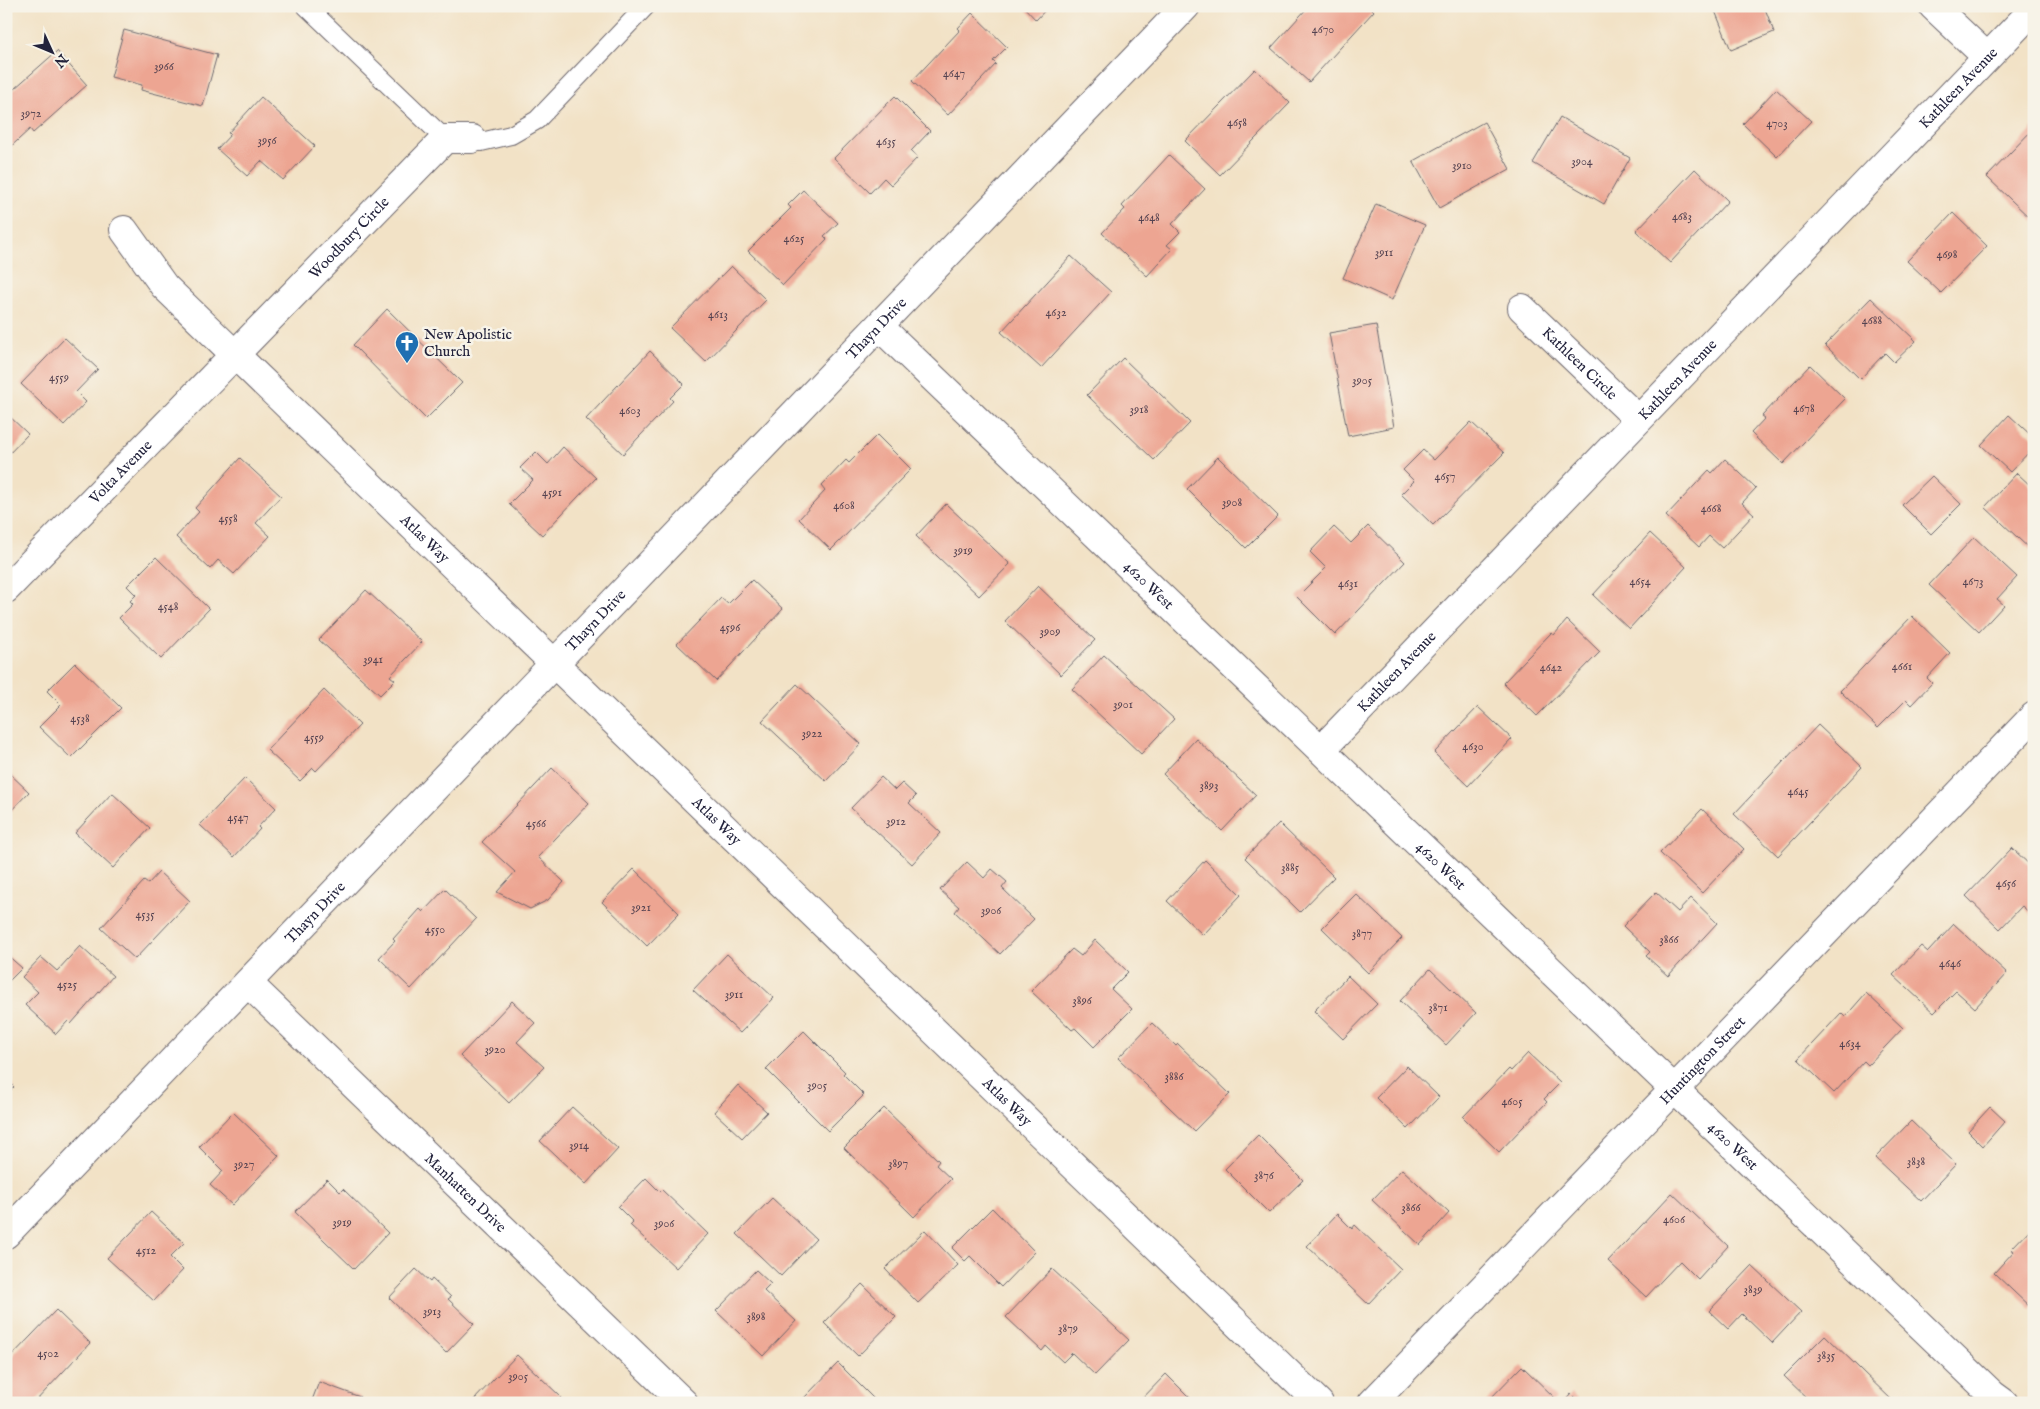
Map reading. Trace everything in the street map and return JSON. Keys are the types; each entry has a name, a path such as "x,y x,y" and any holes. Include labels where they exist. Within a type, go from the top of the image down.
{"street":[{"name":"Thayn Drive","path":"6,1234 1186,6"},
{"path":"1934,6 1987,57"},
{"name":"Kathleen Avenue","path":"1321,750 2034,9"},
{"name":"Woodbury Circle","path":"235,356 459,139"},
{"name":"Atlas Way","path":"124,230 164,286 235,356 1319,1403"},
{"name":"Kathleen Circle","path":"1522,308 1638,419"},
{"name":"4620 West","path":"879,326 1986,1388 2004,1403"},
{"name":"Volta Avenue","path":"6,589 235,356"},
{"name":"Huntington Street","path":"1372,1403 2034,716"},
{"name":"Manhatten Drive","path":"248,983 684,1403"}],"lane":[{"path":"306,6 459,139 481,142 511,135 537,120 646,6"}],"building":[{"path":"1023,6 1049,6 1036,20"},
{"path":"1309,6 1369,6 1374,11 1309,82 1271,48"},
{"path":"1713,6 1764,6 1774,32 1731,50"},
{"path":"972,13 1007,47 993,61 996,64 948,115 912,81 960,30 958,28"},
{"path":"124,30 217,55 203,106 141,90 142,85 111,77"},
{"path":"57,51 87,85 33,133 30,129 6,151 6,96"},
{"path":"1255,69 1290,103 1220,175 1185,141"},
{"path":"1776,89 1811,121 1777,157 1743,124"},
{"path":"895,96 930,131 911,151 918,157 891,185 884,178 870,193 834,158"},
{"path":"261,97 315,146 283,180 261,161 247,176 217,149 231,134 228,133"},
{"path":"1560,117 1630,158 1604,204 1533,163"},
{"path":"1484,122 1510,169 1439,208 1413,161"},
{"path":"2034,128 2034,222 1987,177"},
{"path":"1169,155 1205,189 1172,224 1180,232 1167,245 1172,249 1147,276 1102,233 1125,209 1122,206"},
{"path":"1695,169 1728,201 1670,263 1636,231"},
{"path":"803,190 838,223 824,236 827,239 783,285 748,251 791,208 788,205"},
{"path":"1376,204 1425,225 1392,300 1343,278"},
{"path":"1953,213 1987,246 1941,293 1907,261"},
{"path":"1071,256 1111,292 1041,368 1001,332"},
{"path":"731,266 766,300 706,362 670,328"},
{"path":"1871,298 1916,341 1894,362 1885,353 1860,379 1825,345"},
{"name":"New Apolistic Church","path":"387,309 462,383 426,419 353,345"},
{"path":"1376,325 1394,427 1348,436 1329,333"},
{"path":"65,338 98,369 76,392 86,402 64,425 21,384"},
{"path":"650,351 684,384 670,398 673,401 623,454 586,419"},
{"path":"1123,358 1190,423 1154,460 1087,395"},
{"path":"1810,365 1845,399 1783,464 1751,433 1765,418 1762,416"},
{"path":"6,413 28,434 6,457"},
{"path":"2009,415 2034,438 2034,447 2010,472 1981,445"},
{"path":"1471,422 1504,453 1433,525 1401,494 1414,481 1403,470 1423,450 1434,460"},
{"path":"877,435 911,469 831,550 799,519 825,491 821,486 846,460 849,463"},
{"path":"563,447 596,478 542,535 509,504 533,480 520,468 536,452 548,464"},
{"path":"1218,457 1278,516 1246,548 1187,489"},
{"path":"240,458 281,496 256,523 270,536 234,574 218,560 210,569 176,537 199,512 195,508"},
{"path":"1725,459 1756,488 1742,503 1754,514 1722,548 1709,536 1699,547 1666,516 1709,470 1712,473"},
{"path":"2017,473 2034,489 2034,553 1985,507"},
{"path":"1932,476 1961,504 1931,534 1902,505"},
{"path":"946,504 1010,564 979,596 916,536"},
{"path":"1368,526 1405,562 1335,635 1297,597 1326,568 1310,552 1334,527 1351,543"},
{"path":"1650,533 1686,567 1629,629 1593,595"},
{"path":"1974,537 2017,577 1997,599 2004,605 1979,632 1929,585"},
{"path":"156,557 209,609 161,659 119,618 133,604 130,601 136,595 127,586"},
{"path":"752,580 783,609 716,681 677,644 721,598 728,604"},
{"path":"1038,586 1095,640 1061,675 1005,621"},
{"path":"366,590 422,642 390,676 395,680 380,695 319,640"},
{"path":"1912,616 1950,653 1927,678 1932,683 1911,705 1906,700 1878,728 1840,691"},
{"path":"1567,620 1600,652 1537,716 1503,683 1551,633 1554,635"},
{"path":"1104,655 1174,719 1141,754 1072,689"},
{"path":"75,663 121,708 71,758 39,727 61,705 47,691"},
{"path":"797,684 861,744 826,781 762,721"},
{"path":"324,690 360,725 316,771 313,768 300,781 267,750"},
{"path":"1478,707 1512,739 1468,786 1434,753"},
{"path":"1818,725 1862,767 1778,856 1734,814"},
{"path":"1196,739 1256,795 1222,831 1163,774"},
{"path":"552,768 589,803 538,857 564,882 548,900 530,909 497,892 515,872 482,842"},
{"path":"6,770 29,792 6,816"},
{"path":"881,777 895,790 902,783 916,796 909,803 941,833 912,864 851,808"},
{"path":"245,778 276,808 258,827 260,829 234,857 200,825"},
{"path":"112,793 150,828 113,868 75,833"},
{"path":"1702,809 1744,849 1702,893 1660,853"},
{"path":"1279,823 1334,877 1300,912 1245,858"},
{"path":"2012,848 2034,869 2034,914 2032,915 2022,906 2000,929 1966,896"},
{"path":"1205,860 1241,895 1203,935 1167,901"},
{"path":"967,862 984,878 992,869 1007,882 1002,888 1034,919 1000,954 955,912 959,907 940,890"},
{"path":"634,869 679,913 647,946 602,902"},
{"path":"159,872 190,901 135,959 101,928 144,881 148,884"},
{"path":"445,889 476,919 411,989 379,958 420,909 423,912"},
{"path":"1656,892 1678,912 1691,898 1717,923 1668,976 1646,956 1650,952 1623,926"},
{"path":"1356,894 1402,938 1368,973 1322,928"},
{"path":"1954,924 2007,973 1975,1008 1956,991 1934,1013 1893,975 1921,946 1928,952"},
{"path":"1095,940 1128,972 1111,989 1132,1009 1094,1047 1075,1028 1072,1030 1031,991 1072,949 1081,956"},
{"path":"80,946 113,976 71,1024 68,1021 56,1034 25,1005 38,992 22,977 41,957 57,971"},
{"path":"6,954 22,968 6,984"},
{"path":"727,954 774,998 740,1033 693,990"},
{"path":"1430,969 1476,1013 1446,1045 1400,1001"},
{"path":"1348,976 1377,1004 1343,1039 1314,1011"},
{"path":"1866,993 1903,1028 1868,1065 1864,1061 1834,1093 1798,1059 1841,1013 1845,1017"},
{"path":"512,1001 535,1023 517,1042 544,1067 509,1103 460,1056"},
{"path":"1152,1023 1176,1046 1178,1044 1230,1094 1194,1131 1118,1058"},
{"path":"804,1031 845,1072 843,1074 864,1095 828,1131 766,1069"},
{"path":"1528,1053 1560,1083 1544,1099 1547,1102 1499,1152 1463,1117 1509,1069 1511,1071"},
{"path":"1407,1066 1439,1097 1408,1129 1376,1098"},
{"path":"6,1079 14,1087 6,1094"},
{"path":"738,1085 767,1112 742,1138 714,1112"},
{"path":"572,1107 618,1149 586,1184 540,1141"},
{"path":"1990,1107 2005,1121 1983,1146 1968,1131"},
{"path":"884,1108 939,1161 936,1165 951,1179 914,1217 844,1148"},
{"path":"233,1112 279,1156 232,1205 210,1185 223,1171 199,1147"},
{"path":"1911,1121 1956,1164 1921,1201 1875,1158"},
{"path":"1258,1135 1303,1180 1269,1213 1225,1169"},
{"path":"1402,1169 1449,1213 1420,1245 1372,1200"},
{"path":"646,1178 660,1192 662,1190 708,1234 676,1268 630,1225 633,1222 618,1207"},
{"path":"327,1179 340,1192 343,1189 388,1233 354,1269 295,1212"},
{"path":"1672,1193 1728,1246 1698,1279 1680,1261 1646,1297 1608,1261"},
{"path":"772,1198 816,1239 781,1276 737,1234"},
{"path":"992,1208 1035,1252 1001,1287 970,1256 965,1261 952,1248"},
{"path":"151,1212 184,1243 170,1257 183,1270 154,1301 107,1258"},
{"path":"1337,1214 1352,1229 1355,1225 1401,1269 1368,1304 1307,1246"},
{"path":"2034,1225 2034,1304 2031,1308 1994,1273 2014,1251 2011,1249"},
{"path":"925,1230 958,1265 918,1303 885,1269"},
{"path":"1752,1266 1801,1312 1772,1343 1742,1314 1728,1329 1709,1311"},
{"path":"416,1269 430,1282 432,1279 451,1297 448,1299 474,1324 446,1353 389,1298"},
{"path":"1052,1269 1129,1340 1095,1375 1072,1353 1063,1362 1046,1346 1042,1351 1006,1317"},
{"path":"756,1270 771,1284 764,1291 796,1321 763,1356 716,1311"},
{"path":"862,1284 896,1317 858,1356 824,1323"},
{"path":"56,1310 90,1343 34,1403 6,1403 6,1362"},
{"path":"1825,1335 1895,1403 1812,1403 1784,1376"},
{"path":"517,1355 561,1397 556,1403 471,1403"},
{"path":"838,1363 878,1403 810,1403 804,1398"},
{"path":"1522,1366 1556,1399 1552,1403 1486,1403"},
{"path":"1166,1374 1195,1403 1138,1403"},
{"path":"319,1382 360,1397 358,1403 311,1403"},
{"path":"1571,1394 1580,1403 1563,1403"}],"place":[{"name":"New Apolistic Church","path":"407,364"}]}
